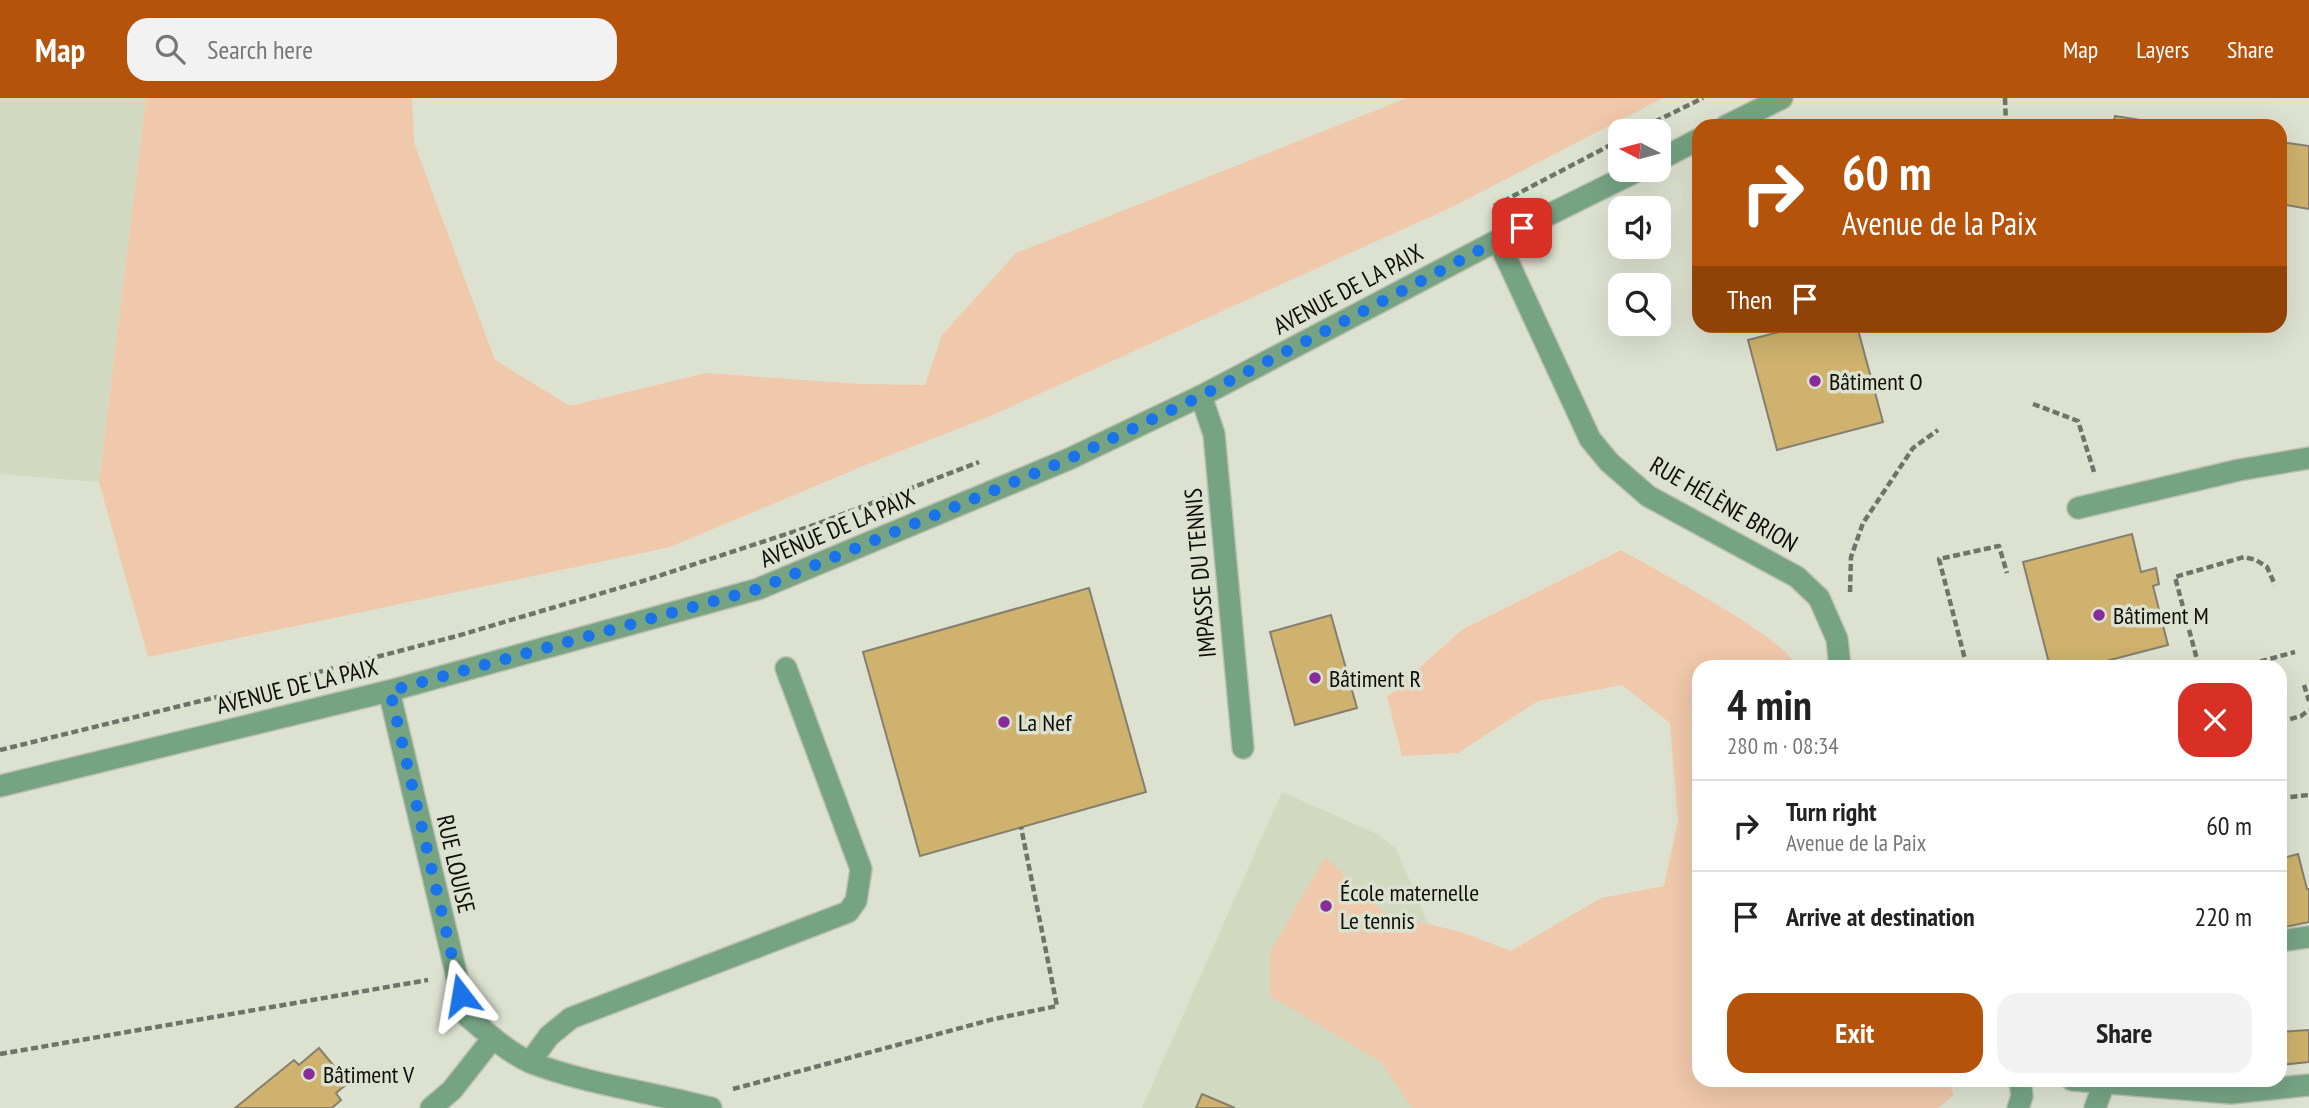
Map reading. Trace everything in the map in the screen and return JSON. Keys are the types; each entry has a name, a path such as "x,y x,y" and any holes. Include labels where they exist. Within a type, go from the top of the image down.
{"street":[{"path":"1740,119 1782,98"},
{"path":"1671,154 1692,143"},
{"name":"AVENUE DE LA PAIX","path":"0,786 390,691 758,589 1069,459 1201,396 1498,240 1615,182"},
{"name":"RUE HÉLÈNE BRION","path":"1498,240 1590,439 1609,462 1648,496 1797,577 1819,598 1837,639 1839,660"},
{"name":"IMPASSE DU TENNIS","path":"1201,396 1214,435 1242,748"},
{"path":"2078,508 2239,470 2309,458"},
{"path":"530,1062 549,1036 571,1018 848,912 856,901 861,869 786,668"},
{"name":"RUE LOUISE","path":"390,691 466,1015 493,1038 530,1062 609,1085 711,1108"},
{"path":"2287,940 2309,937"},
{"path":"431,1108 452,1090 493,1038"},
{"path":"2155,1087 2231,1093 2309,1085"},
{"path":"2018,1108 2022,1096 2021,1087"},
{"path":"2095,1108 2103,1087"}],"path":[{"path":"1660,119 1703,98"},
{"path":"2005,98 2006,119"},
{"path":"1486,210 1608,145"},
{"path":"2033,404 2078,421 2104,502"},
{"path":"1819,598 1850,594 1851,557 1863,523 1913,448 1938,430"},
{"path":"0,750 303,676 457,636 590,597 814,525 982,461"},
{"path":"1965,660 1939,559 1999,546 2007,573"},
{"path":"2197,660 2175,577 2244,557 2267,567 2275,585"},
{"path":"2266,660 2295,652"},
{"path":"2304,685 2309,702"},
{"path":"2287,720 2301,716 2309,710"},
{"path":"2287,797 2309,795"},
{"path":"685,1102 994,1020 1057,1006 1021,827"},
{"path":"0,1054 456,975"}],"shaded area":[{"path":"0,98 146,98 99,482 0,474"},
{"path":"146,98 412,98 414,143 495,360 570,406 706,373 860,384 925,385 942,335 1016,253 1407,98 1663,98 1622,119 1608,119 1608,126 1452,207 986,418 880,459 670,547 148,657 99,482"},
{"path":"1621,550 1746,622 1788,655 1791,660 1692,660 1692,1087 1950,1087 1954,1095 1938,1108 1412,1108 1381,1062 1270,996 1270,952 1325,857 1386,914 1461,932 1511,951 1601,898 1664,886 1678,822 1670,723 1622,685 1538,701 1458,753 1402,756 1387,697 1463,629"},
{"name":"École maternelle Le tennis","path":"1282,792 1375,833 1395,847 1447,966 1425,1108 1142,1108"}],"building":[{"path":"2287,143 2309,146 2309,209 2287,205"},
{"name":"Bâtiment O","path":"1775,333 1859,333 1883,422 1777,450 1748,340"},
{"name":"Bâtiment M","path":"2132,534 2141,572 2156,568 2159,584 2153,586 2168,645 2110,660 2048,660 2023,562"},
{"name":"La Nef","path":"1089,588 1146,792 920,856 863,652"},
{"name":"Bâtiment R","path":"1331,615 1357,708 1295,725 1270,632"},
{"path":"2298,854 2309,889 2309,922 2287,927 2287,857"},
{"path":"2309,1030 2309,1062 2287,1064 2287,1032"},
{"name":"Bâtiment V","path":"319,1048 348,1083 336,1093 341,1100 332,1108 235,1108 294,1060 299,1065"},
{"path":"1202,1094 1235,1108 1196,1108"}],"place":[{"name":"Bâtiment O","path":"1815,381"},
{"name":"Bâtiment M","path":"2099,615"},
{"name":"Bâtiment R","path":"1315,678"},
{"name":"La Nef","path":"1004,722"},
{"name":"École maternelle Le tennis","path":"1326,906"},
{"name":"Bâtiment V","path":"309,1074"}],"route":[{"path":"461,995 390,691 758,589 1069,459 1201,396 1522,228"}]}
